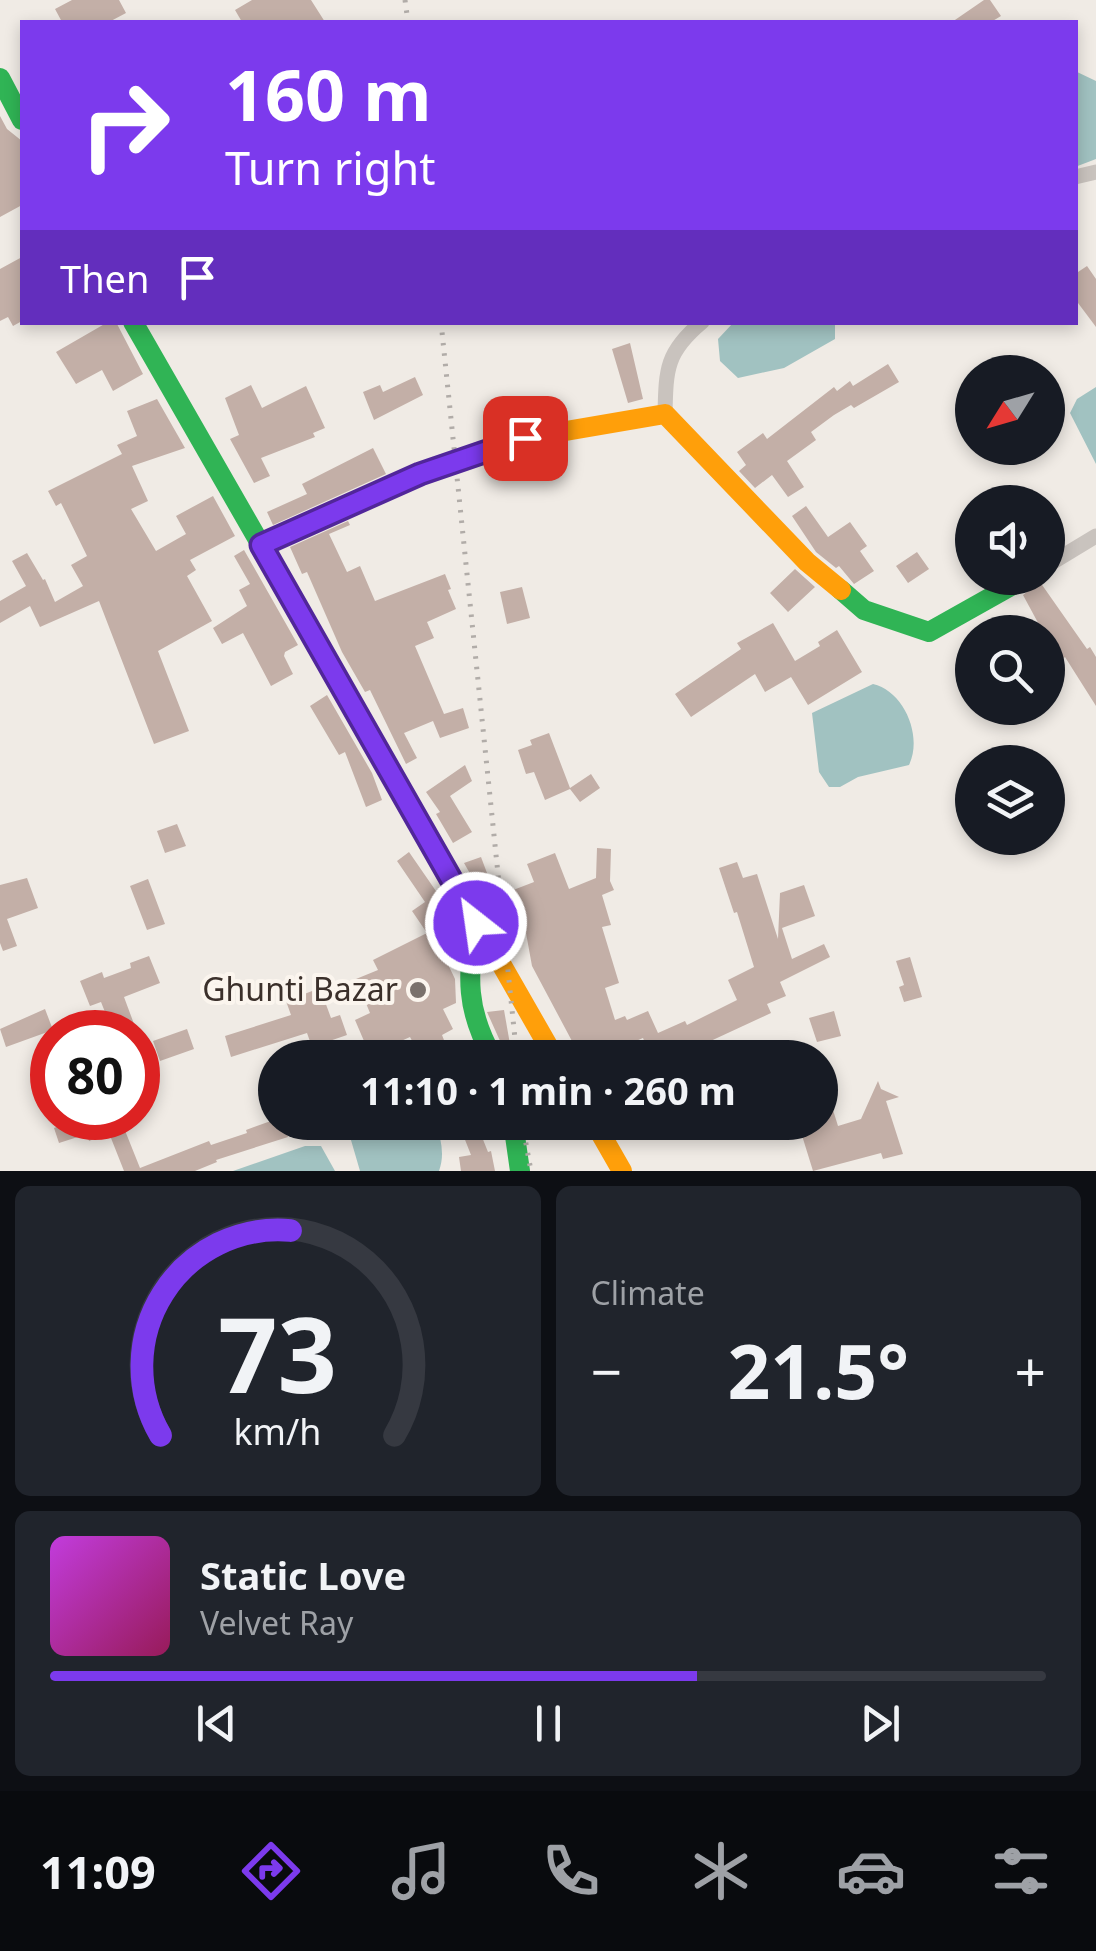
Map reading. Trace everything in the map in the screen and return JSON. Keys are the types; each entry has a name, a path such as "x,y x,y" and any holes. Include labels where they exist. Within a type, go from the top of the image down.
{"main road":[{"path":"0,78 20,116"},
{"path":"135,325 545,1040"},
{"path":"261,545 420,474 525,438 666,414 807,562 864,610 929,632 995,595"},
{"path":"476,923 466,992 482,1040"},
{"path":"516,1140 520,1171"},
{"path":"604,1140 622,1171"}],"street":[{"path":"666,414 666,369 680,341 699,325"},
{"path":"1065,555 1096,536"}],"water":[{"path":"1078,72 1096,81 1096,159 1078,166"},
{"path":"731,325 835,325 835,339 784,368 738,378 720,361 718,339"},
{"path":"1096,387 1096,464 1070,413 1077,399"},
{"path":"873,684 894,696 908,716 914,741 909,765 829,787 819,772 812,713"},
{"path":"351,1140 441,1140 439,1171 360,1171"},
{"path":"305,1146 321,1146 335,1171 233,1171"}],"building":[{"path":"72,0 119,0 126,13 113,20 61,20 55,9"},
{"path":"252,0 311,0 324,20 241,20 235,10"},
{"path":"984,0 990,0 1001,16 994,20 955,20"},
{"path":"0,116 7,129 20,139 20,206 0,217"},
{"path":"20,258 20,322 13,326 8,317 0,321 0,269"},
{"path":"1087,266 1096,279 1096,327 1078,303 1078,272"},
{"path":"103,325 118,325 143,374 113,391 102,370 76,384 56,352"},
{"path":"630,343 643,399 628,403 612,349"},
{"path":"888,364 899,382 834,415 811,432 816,440 787,461 804,487 788,497 772,475 755,488 739,471 746,465 737,452 763,433 767,439 834,387 837,391 850,381 853,386"},
{"path":"415,377 423,395 374,420 363,392 380,385 383,392"},
{"path":"251,385 262,408 306,386 325,428 313,433 315,437 261,458 270,476 254,483 230,439 239,435 225,398"},
{"path":"157,399 185,448 132,466 148,501 131,509 156,551 186,534 176,516 213,496 235,536 190,560 196,570 187,576 212,621 158,651 189,731 154,744 99,601 40,627 30,606 0,623 0,601 26,586 12,561 27,553 55,602 83,586 71,565 87,556 61,503 56,506 48,491 122,454 117,445 137,436 127,411"},
{"path":"373,448 386,474 273,525 267,512 307,494 302,484"},
{"path":"806,506 828,537 850,522 867,546 860,551 874,571 854,584 839,566 836,568 816,552 792,516"},
{"path":"348,521 350,525 329,534 347,572 360,566 375,601 445,574 456,609 427,622 434,638 415,646 444,714 463,708 469,728 440,738 433,721 404,733 417,758 406,764 370,690 365,692 342,652 307,572 302,574 290,547"},
{"path":"244,550 298,645 284,656 293,674 271,686 243,633 222,644 213,628 247,606 239,590 250,584 234,556"},
{"path":"917,552 929,569 908,583 896,566"},
{"path":"795,569 815,587 788,612 770,593"},
{"path":"522,587 530,618 507,624 500,592"},
{"path":"1023,595 1049,595 1063,615 1034,615"},
{"path":"1065,618 1096,657 1096,706 1065,657"},
{"path":"773,623 795,661 837,630 862,672 808,705 791,677 765,692 755,674 691,717 675,694 741,649 737,643"},
{"path":"327,695 372,773 382,800 366,807 345,752 339,755 310,706"},
{"path":"549,733 570,788 591,774 600,788 580,802 570,789 545,800 534,772 526,774 518,750"},
{"path":"465,765 472,781 450,796 472,832 453,843 436,814 440,812 426,792"},
{"path":"177,824 186,846 165,853 157,831"},
{"path":"597,848 611,849 610,881 614,890 602,895 611,925 602,927 619,983 605,988 615,1020 625,1016 627,1020 648,1011 658,1033 685,1021 687,1025 737,1000 728,980 754,967 719,868 737,862 743,878 757,874 778,939 780,893 804,885 815,916 782,928 792,959 824,944 830,957 780,982 786,996 767,1004 771,1013 713,1040 571,1040 532,966 522,911 496,919 464,863 481,857 500,895 534,882 527,864 555,853 569,889 596,878"},
{"path":"409,852 440,892 449,908 445,911 460,933 458,946 444,956 455,979 456,1003 443,1009 453,1029 442,1035 444,1040 364,1040 355,1020 370,1013 356,979 378,970 373,960 427,933 412,911 425,902 397,861"},
{"path":"27,878 38,908 7,919 17,946 3,951 0,885"},
{"path":"148,879 165,924 147,930 130,886"},
{"path":"149,956 160,983 124,997 129,1010 104,1010 101,1002 90,1006 80,981 102,972 104,978 131,968 130,963"},
{"path":"910,957 922,997 904,1002 899,987 904,985 896,961"},
{"path":"320,988 331,1018 340,1015 347,1035 332,1040 310,1040 307,1033 285,1040 258,1040 258,1048 231,1057 225,1036 291,1015 286,1001"},
{"path":"504,1010 509,1040 500,1040 487,1012"},
{"path":"834,1011 841,1036 816,1040 809,1018"},
{"path":"30,1016 30,1038 6,1047 0,1029"},
{"path":"187,1029 194,1049 160,1061 160,1039"},
{"path":"878,1081 881,1089 899,1097 886,1101 903,1154 883,1159 881,1153 813,1171 803,1140 838,1140 838,1126 861,1119"},
{"path":"258,1126 258,1140 279,1140 216,1160 195,1171 124,1171 112,1140 129,1140 140,1168 209,1141 211,1145 247,1133 246,1130"},
{"path":"465,1140 483,1140 488,1152 491,1151 495,1171 461,1171 459,1157 471,1155"}],"railway":[{"path":"405,0 408,20"},
{"path":"441,325 515,1040"},
{"path":"525,1140 531,1171"}],"traffic: fast":[{"path":"0,78 20,116"},
{"path":"135,325 385,761"},
{"path":"841,590 864,610 929,632 995,595"},
{"path":"475,923 471,992 484,1040"},
{"path":"516,1140 520,1171"}],"traffic: slow":[{"path":"261,545 420,474 525,438 665,414 807,562 841,590"},
{"path":"385,761 545,1040"},
{"path":"604,1140 622,1171"}],"place":[{"name":"Ghunti Bazar","path":"418,990"}],"route":[{"path":"476,923 261,545 420,474 525,438"}]}
